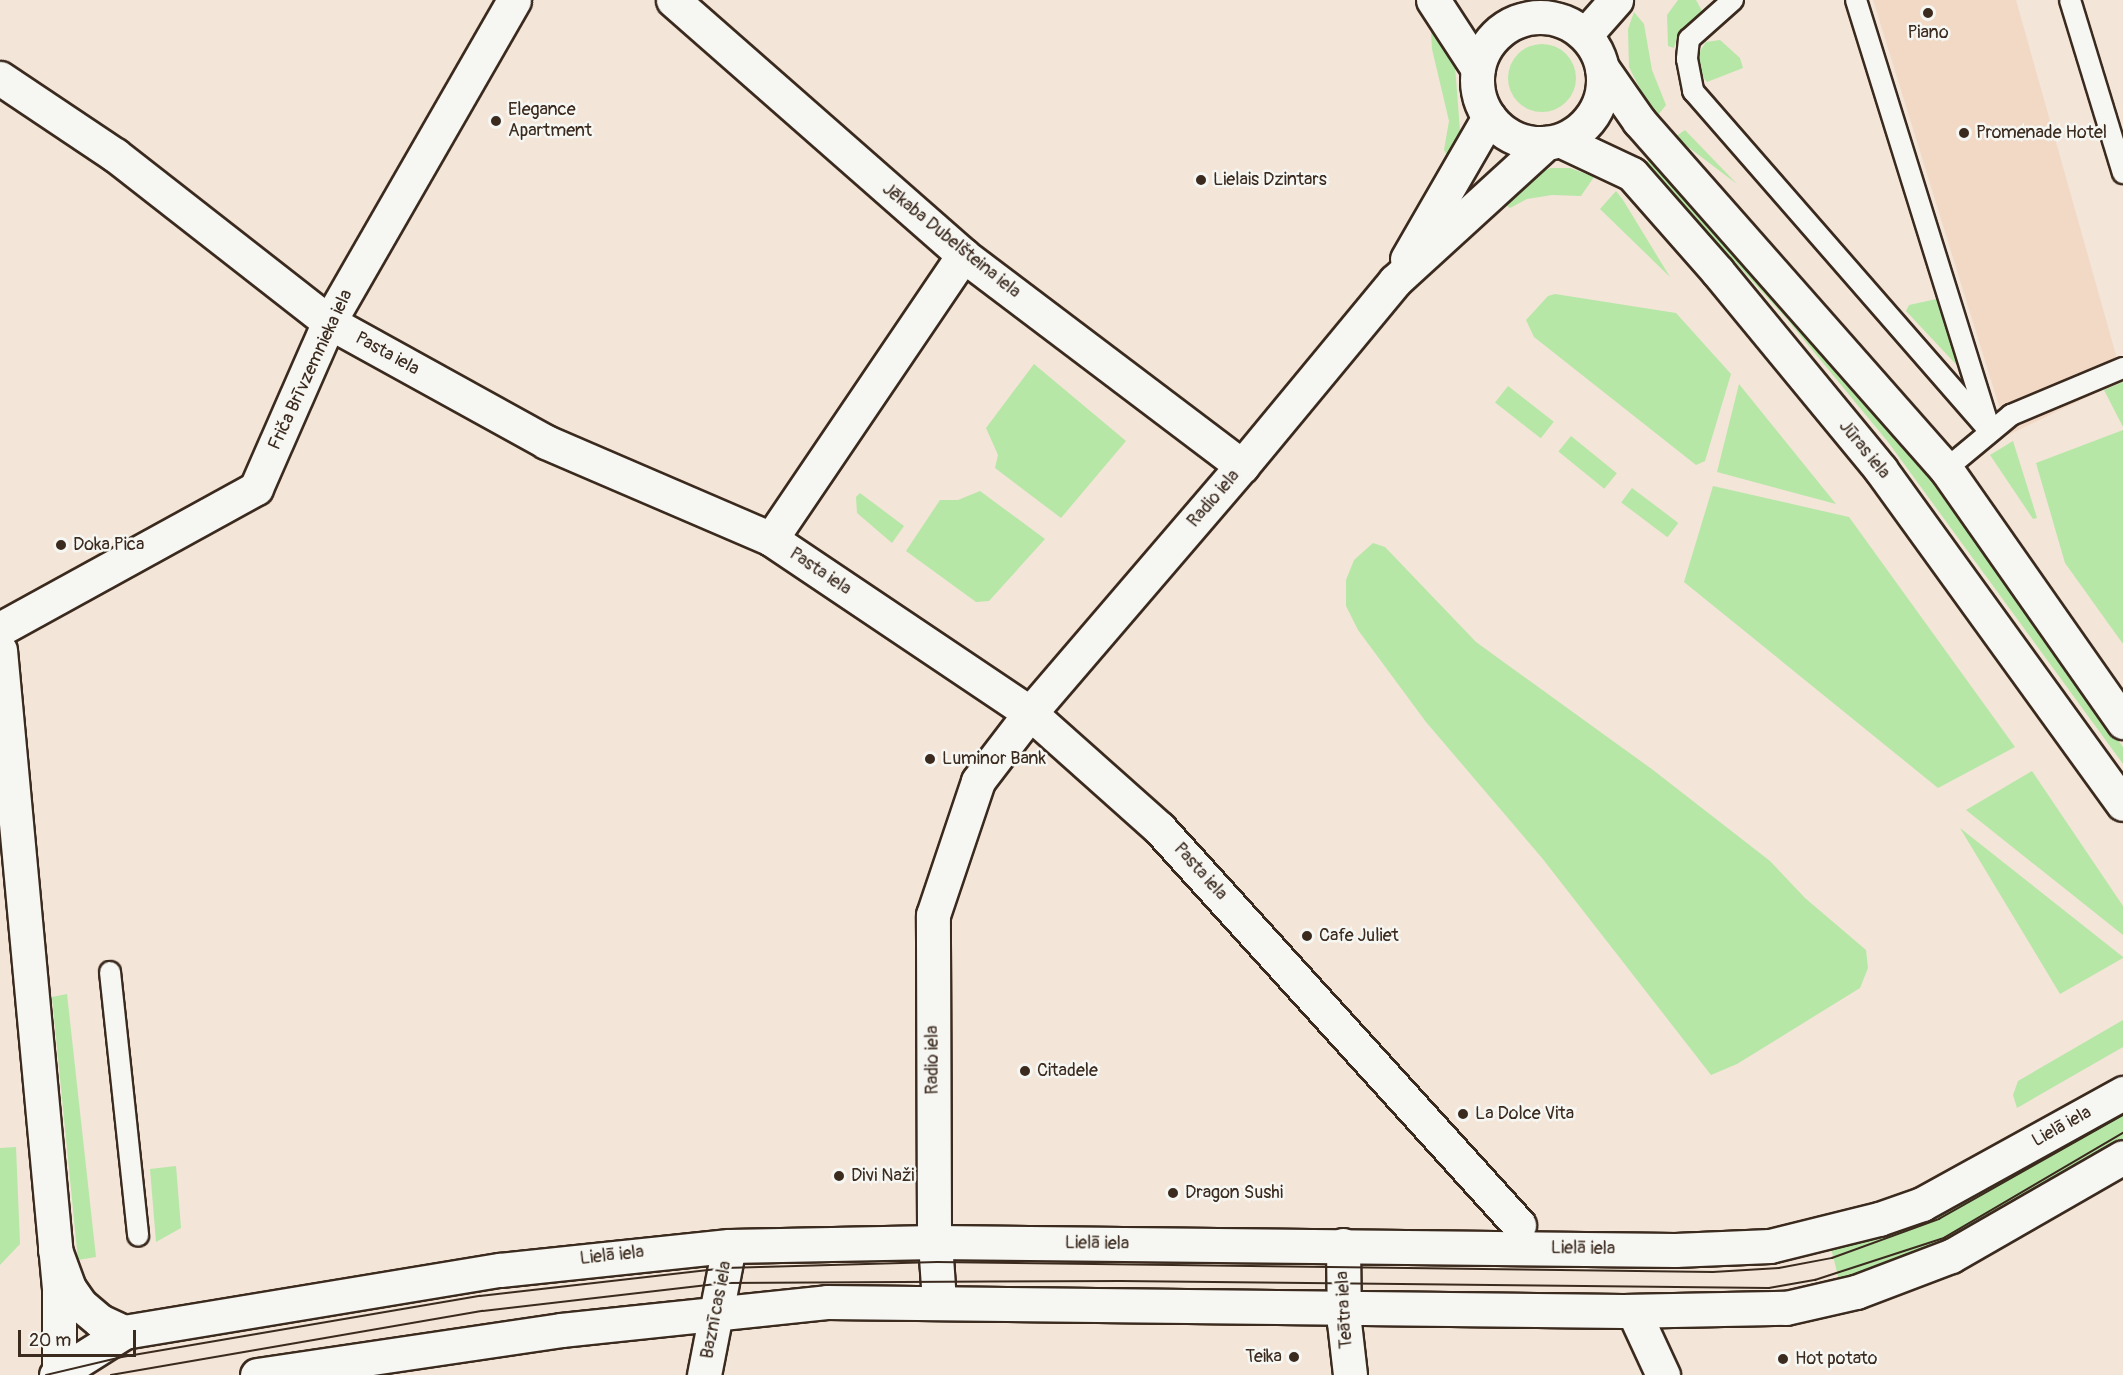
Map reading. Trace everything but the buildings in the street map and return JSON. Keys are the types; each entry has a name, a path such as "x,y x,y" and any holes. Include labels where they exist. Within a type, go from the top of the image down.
{"street":[{"name":"Friča Brīvzemnieka iela","path":"0,629 256,488 330,322 514,0"},
{"name":"Jēkaba Dubelšteina iela","path":"673,0 963,255 1242,466"},
{"path":"1433,0 1478,69 1482,104 1489,117 1516,139 1554,142"},
{"path":"1585,35 1616,0"},
{"path":"1478,69 1485,50 1497,34 1514,22 1525,9 1570,24 1585,35 1602,68 1639,121 1946,469 2123,722"},
{"path":"1395,281 1554,142 1593,116 1601,97 1602,68"},
{"name":"Pasta iela","path":"0,78 115,155 330,322 546,442 771,539 1030,713 1160,828 1519,1226"},
{"path":"1395,281 1489,117"},
{"name":"Jūras iela","path":"1554,142 1632,174 1718,272 1881,470 2123,804"},
{"path":"771,539 963,255"},
{"name":"Radio iela","path":"939,1302 935,1242 933,915 978,781 1030,713 1242,466 1395,281"},
{"path":"0,650 5,756 55,1250 58,1374"},
{"name":"Lielā iela","path":"58,1374 124,1332 500,1270 729,1246 935,1242 1674,1250 1770,1246 1879,1219 1922,1204 2123,1093"},
{"path":"257,1375 561,1330 827,1302 1623,1311 1786,1308 1856,1292 1951,1256 2123,1157"},
{"name":"Teātra iela","path":"1343,1245 1344,1309 1350,1375"},
{"name":"Baznīcas iela","path":"704,1375 729,1246"},
{"path":"55,1250 69,1287 81,1305 100,1321 124,1332"},
{"path":"1637,1319 1663,1375"}],"lane":[{"path":"1733,0 1689,39 1687,59 1694,91 1990,432"},
{"path":"1856,0 1990,432"},
{"path":"2070,0 2123,173"},
{"path":"1946,469 2011,415 2123,368"},
{"path":"110,972 138,1236"}],"shaded area":[{"path":"1873,0 2016,0 2123,380 2008,435"}],"green space":[{"path":"1678,0 1696,0 1702,11 1678,33 1674,48 1668,46 1667,15"},
{"path":"1634,12 1644,24 1652,70 1666,105 1655,119 1629,67 1628,29"},
{"path":"1430,15 1454,53 1460,131 1451,162 1444,150 1449,121 1432,49"},
{"path":"1720,40 1740,58 1743,68 1707,82 1699,73 1696,57 1706,42"},
{"path":"1542,44 1555,47 1566,54 1573,65 1576,78 1573,91 1566,102 1555,109 1542,112 1529,109 1518,102 1511,91 1508,78 1511,65 1518,54 1529,47"},
{"path":"1685,130 1737,184 1675,137"},
{"path":"1654,155 1897,434 2123,747 2123,764 1888,442 1786,318 1645,163"},
{"path":"1551,168 1570,168 1594,177 1581,196 1552,195 1527,199 1510,208 1501,202 1527,177"},
{"path":"1616,191 1623,200 1670,277 1600,209"},
{"path":"1555,294 1676,313 1731,374 1705,461 1696,465 1534,337 1526,320 1548,296"},
{"path":"1941,298 1966,375 1906,311 1909,305"},
{"path":"1034,364 1126,441 1061,518 995,468 998,455 986,428"},
{"path":"2123,382 2123,427 2104,390"},
{"path":"1739,384 1836,504 1717,472"},
{"path":"1508,386 1554,422 1541,438 1495,403"},
{"path":"2123,430 2123,644 2065,563 2036,463"},
{"path":"1571,436 1617,473 1604,489 1558,452"},
{"path":"2013,441 2037,518 2033,519 1990,455"},
{"path":"1713,486 1849,517 2015,747 1938,788 1684,582"},
{"path":"1632,488 1678,523 1667,537 1621,502"},
{"path":"980,491 1045,539 989,601 976,602 906,551 940,500 958,500"},
{"path":"860,493 904,526 892,543 857,513 856,497"},
{"path":"1373,543 1385,547 1476,642 1653,770 1770,861 1805,898 1866,950 1868,968 1860,988 1737,1064 1711,1075 1542,858 1426,722 1358,630 1346,606 1346,580 1354,560"},
{"path":"2032,771 2123,906 2123,935 1966,810"},
{"path":"1960,828 2123,957 2123,958 2060,994"},
{"path":"67,994 96,1257 78,1260 52,997"},
{"path":"2123,1020 2123,1047 2017,1108 2013,1095 2018,1081"},
{"path":"2123,1105 2123,1145 1912,1261 1839,1280 1831,1248 1888,1231"},
{"path":"16,1147 20,1244 0,1265 0,1148"},
{"path":"176,1166 181,1228 156,1242 150,1169"}],"tram line":[{"path":"46,1375 122,1357 480,1296 725,1268 937,1262 1713,1272 1779,1268 1832,1258 1939,1219 2123,1115"},
{"path":"111,1375 483,1311 724,1283 1121,1281 1769,1288 1815,1280 1944,1238 2123,1133"}],"place":[{"name":"Piano","path":"1928,13"},
{"name":"Elegance Apartment","path":"496,121"},
{"name":"Promenade Hotel","path":"1964,133"},
{"name":"Lielais Dzintars","path":"1201,180"},
{"name":"Doka Pica","path":"61,545"},
{"name":"Luminor Bank","path":"930,759"},
{"name":"Cafe Juliet","path":"1307,936"},
{"name":"Citadele","path":"1025,1071"},
{"name":"La Dolce Vita","path":"1463,1114"},
{"name":"Divi Naži","path":"839,1176"},
{"name":"Dragon Sushi","path":"1173,1193"},
{"name":"Teika","path":"1294,1357"},
{"name":"Hot potato","path":"1783,1359"}]}
